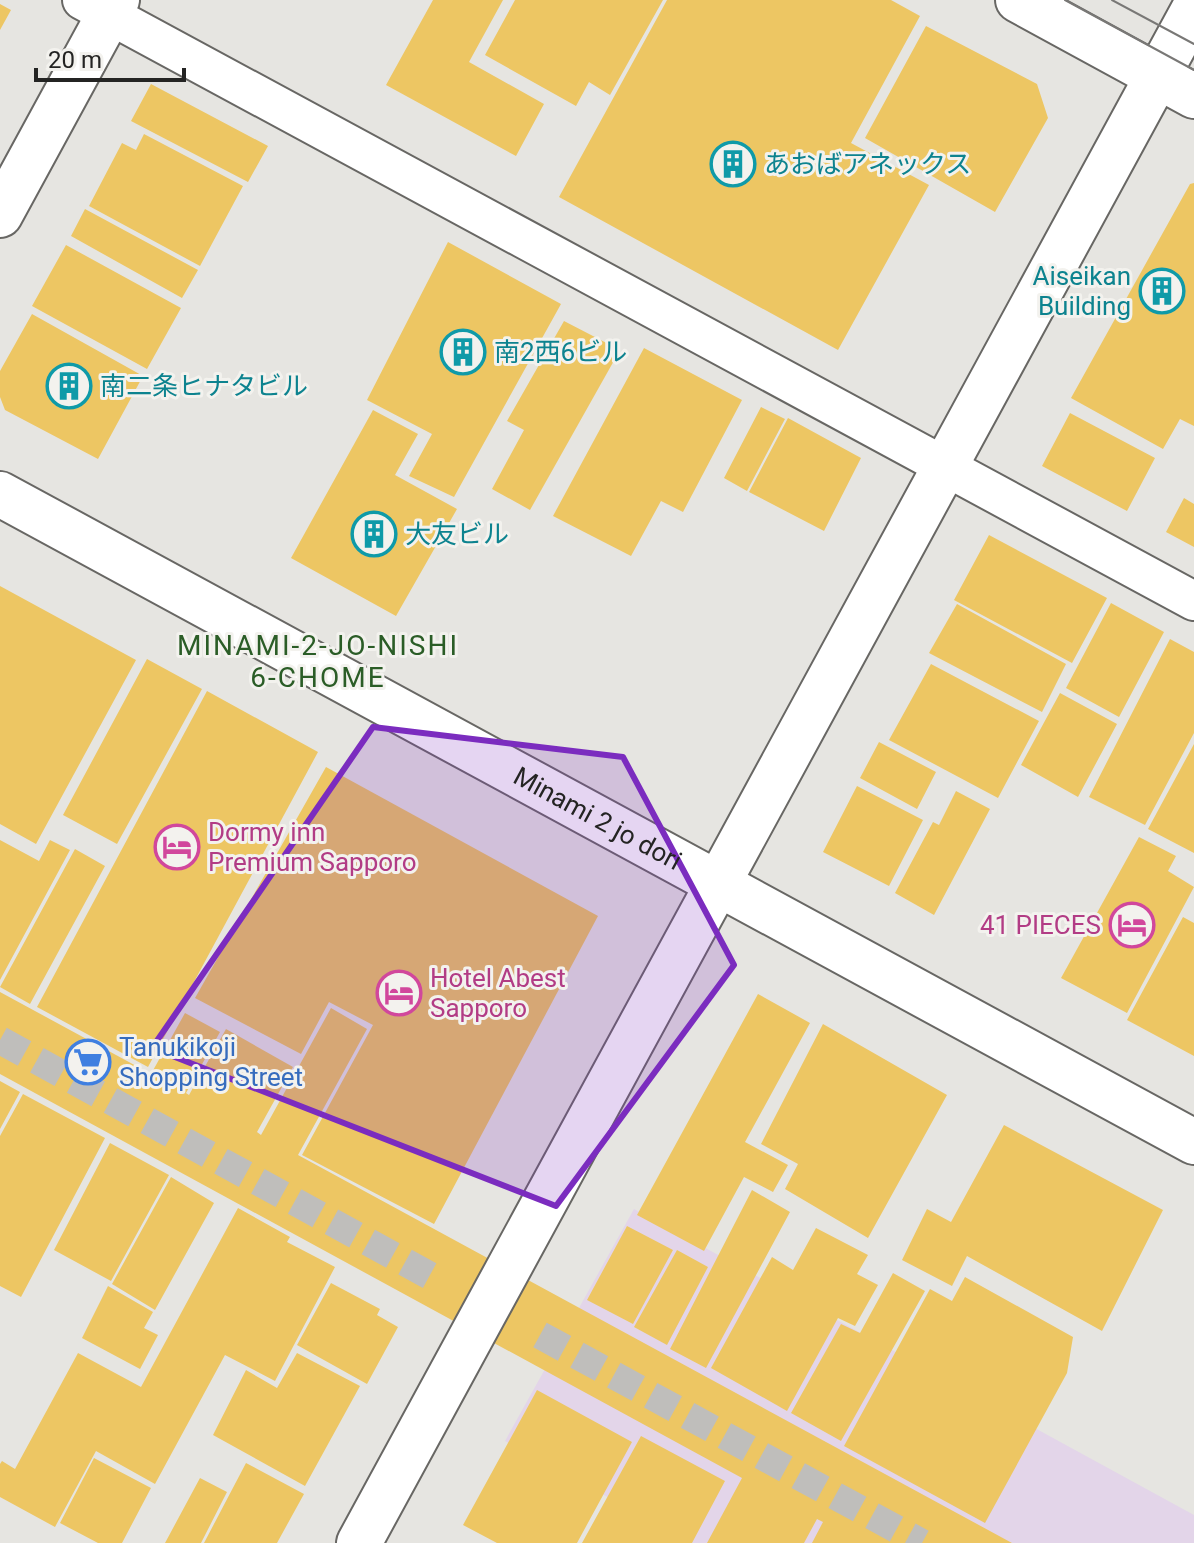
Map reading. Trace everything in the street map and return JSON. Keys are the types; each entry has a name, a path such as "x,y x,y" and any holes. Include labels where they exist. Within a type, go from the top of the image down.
{"street":[{"path":"1018,0 1176,86"},
{"path":"0,215 103,5 1194,601"},
{"path":"359,1543 946,466 1176,86 1187,9"},
{"name":"Minami 2 jo dori","path":"0,494 1194,1142"}],"highlighted area":[{"path":"373,727 623,757 734,965 556,1206 152,1048"}],"shaded area":[{"path":"634,1209 1194,1515 1194,1543 692,1543 505,1441"}],"building":[{"path":"433,0 503,0 469,62 544,104 516,156 386,85"},
{"path":"515,0 663,0 610,95 589,82 576,106 485,55"},
{"name":"あおばアネックス","path":"667,0 891,0 920,16 851,143 929,185 838,350 559,197"},
{"path":"0,4 11,10 0,30"},
{"path":"926,26 1037,84 1048,118 995,212 865,138"},
{"path":"151,84 268,146 248,182 131,121"},
{"path":"144,134 243,186 200,266 89,206 122,143 136,150"},
{"name":"Aiseikan Building","path":"1194,183 1194,426 1180,419 1163,449 1071,398 1190,184"},
{"path":"85,209 198,270 182,298 71,236"},
{"name":"南2西6ビル","path":"448,242 561,304 454,497 409,476 432,434 367,400"},
{"path":"66,245 181,308 147,369 32,306"},
{"name":"南二条ヒナタビル","path":"32,314 143,376 98,459 5,410 0,397 0,371"},
{"path":"564,321 620,350 530,510 492,489 524,430 507,421"},
{"path":"644,348 742,400 683,512 661,501 631,556 553,516"},
{"path":"761,407 785,419 747,491 724,478"},
{"name":"大友ビル","path":"373,410 418,434 395,475 457,509 396,616 291,558"},
{"path":"1070,413 1155,458 1127,511 1042,466"},
{"path":"788,418 861,458 824,531 749,492"},
{"path":"1184,498 1194,504 1194,547 1166,532"},
{"path":"989,535 1107,598 1072,663 954,600"},
{"path":"0,586 136,660 36,844 0,824"},
{"path":"1111,603 1164,632 1119,717 1066,688"},
{"path":"957,604 1066,664 1042,712 929,653"},
{"path":"1170,639 1194,652 1194,733 1145,825 1089,797"},
{"path":"147,659 202,689 117,844 63,815"},
{"path":"931,664 1039,721 998,798 889,740"},
{"path":"207,691 318,752 148,1067 37,1007"},
{"path":"1060,693 1117,724 1078,797 1021,765"},
{"path":"879,742 936,772 917,809 860,778"},
{"path":"1194,744 1194,853 1148,829"},
{"path":"326,767 598,916 434,1224 302,1155 373,1025 329,1002 301,1054 195,998"},
{"path":"857,786 923,820 889,886 823,852"},
{"path":"956,791 990,809 934,915 895,893 933,822 939,825"},
{"path":"1139,837 1176,856 1168,871 1194,887 1127,1013 1061,978"},
{"path":"0,840 39,861 50,840 70,850 0,980"},
{"path":"75,849 105,866 30,1004 0,987"},
{"path":"1183,917 1194,923 1194,1056 1127,1020"},
{"path":"0,992 151,1074 185,1013 220,1032 186,1093 189,1095 226,1029 293,1067 257,1132 261,1135 331,1008 367,1029 298,1155 1012,1543 812,1543 823,1522 817,1519 804,1543 707,1543 742,1478 0,1074"},
{"path":"758,994 810,1023 745,1142 788,1165 773,1192 744,1177 704,1251 637,1215"},
{"path":"823,1024 947,1095 868,1238 785,1189 798,1164 761,1144"},
{"path":"0,1081 20,1092 0,1129"},
{"path":"23,1094 105,1138 21,1297 0,1286 0,1136"},
{"path":"1004,1125 1163,1210 1102,1331 967,1256 952,1286 902,1260 927,1209 951,1222"},
{"path":"110,1143 169,1175 111,1281 54,1250"},
{"path":"171,1177 214,1203 155,1310 112,1284"},
{"path":"752,1190 790,1212 706,1368 670,1349"},
{"path":"238,1208 290,1237 287,1242 335,1267 275,1381 225,1355 155,1484 96,1451 55,1527 0,1497 0,1464 2,1461 15,1469 78,1353 141,1387"},
{"path":"627,1226 673,1250 633,1324 587,1300"},
{"path":"816,1228 868,1255 857,1274 878,1285 855,1326 838,1318 787,1411 711,1368 772,1257 793,1270"},
{"path":"677,1250 708,1267 667,1345 634,1327"},
{"path":"893,1273 925,1291 841,1441 791,1413 841,1324 860,1333"},
{"path":"965,1277 1073,1337 1067,1373 985,1523 844,1446 930,1289 952,1301"},
{"path":"331,1283 380,1309 377,1315 398,1327 367,1384 297,1345"},
{"path":"108,1286 153,1312 144,1328 158,1335 140,1369 82,1338"},
{"path":"297,1353 360,1386 305,1486 213,1435 246,1370 277,1388"},
{"path":"537,1390 632,1442 577,1543 497,1543 463,1525"},
{"path":"641,1436 725,1481 692,1543 582,1543"},
{"path":"94,1458 151,1488 122,1543 98,1543 60,1523"},
{"path":"246,1463 304,1494 277,1543 204,1543"},
{"path":"200,1478 227,1492 201,1543 165,1543"}],"tunnel":[{"path":"0,1040 434,1278"},
{"path":"540,1335 922,1543"}],"tram line":[{"path":"1065,0 1194,70"},
{"path":"1112,0 1194,44"}],"place":[{"name":"あおばアネックス","path":"733,164"},
{"name":"Aiseikan Building","path":"1162,291"},
{"name":"南2西6ビル","path":"463,352"},
{"name":"南二条ヒナタビル","path":"69,386"},
{"name":"大友ビル","path":"374,534"},
{"name":"Dormy inn Premium Sapporo","path":"177,847"},
{"name":"41 PIECES","path":"1132,925"},
{"name":"Hotel Abest Sapporo","path":"399,993"},
{"name":"Tanukikoji Shopping Street","path":"88,1062"}],"district":[{"name":"MINAMI-2-JO-NISHI 6-CHOME","path":"318,661"}]}
